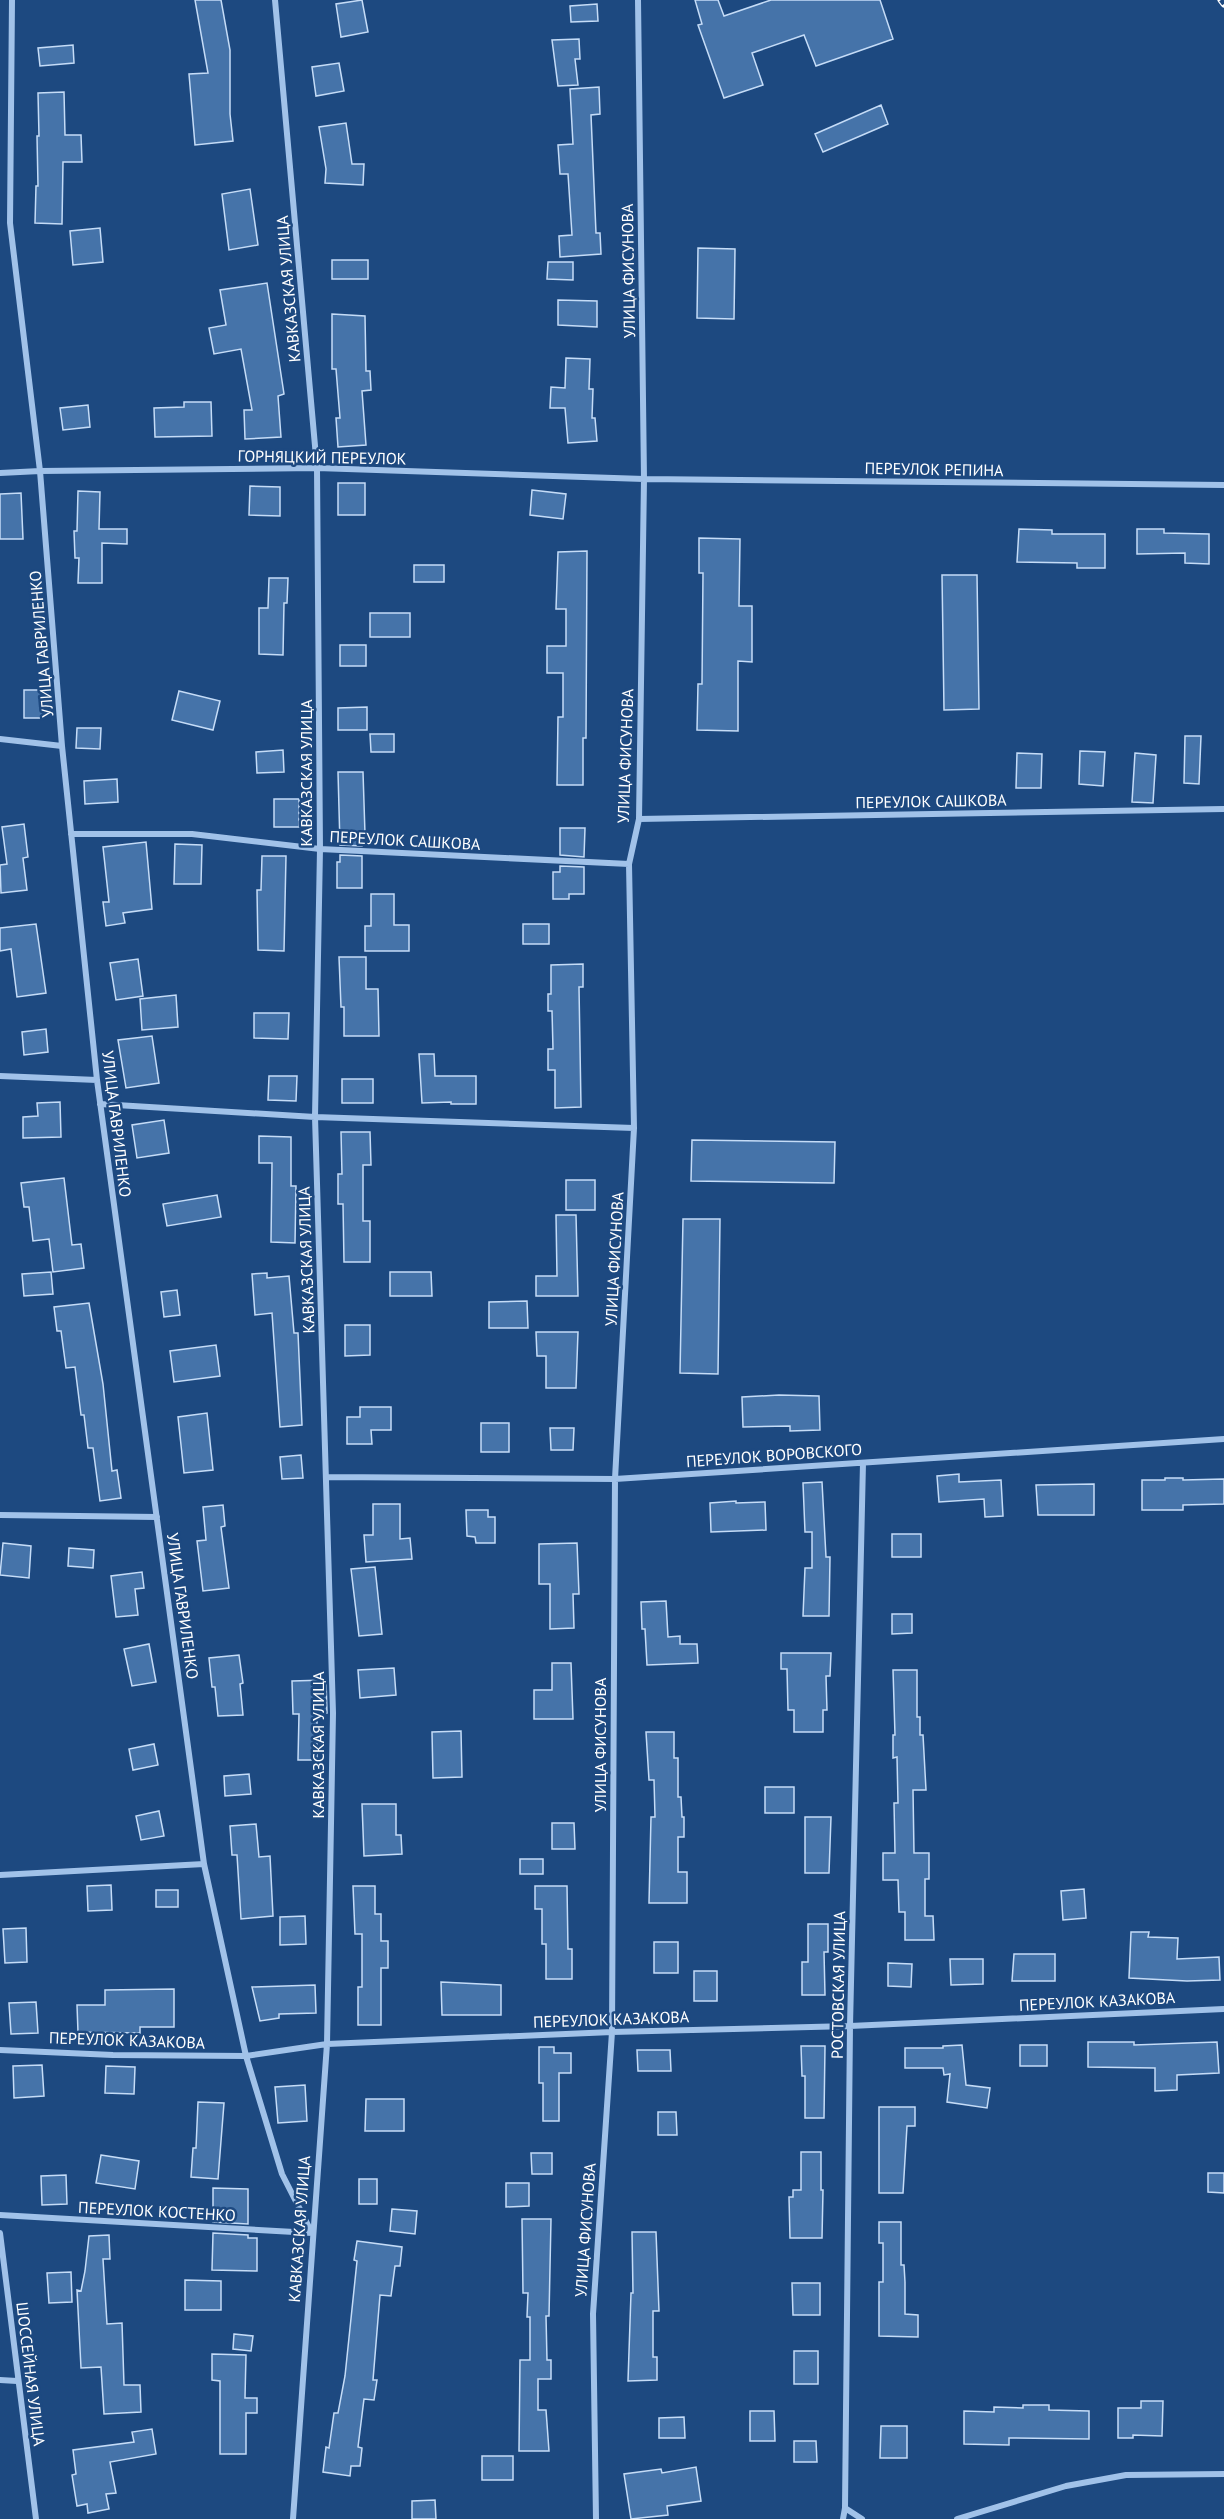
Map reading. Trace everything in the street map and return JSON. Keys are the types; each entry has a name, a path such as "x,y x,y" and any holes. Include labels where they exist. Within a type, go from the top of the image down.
{"street":[{"name":"УЛИЦА ГАВРИЛЕНКО","path":"12,0 10,223 40,471 62,746 100,1104 204,1864 246,2056 282,2174 312,2233"},
{"name":"КАВКАЗСКАЯ УЛИЦА","path":"275,0 317,468 320,849 315,1117 333,1713 327,2044 293,2519"},
{"name":"УЛИЦА ФИСУНОВА","path":"596,2519 593,2314 612,2032 615,1479 634,1128 629,864 639,819 644,479 638,0"},
{"name":"ГОРНЯЦКИЙ ПЕРЕУЛОК","path":"0,473 317,468 644,479"},
{"name":"ПЕРЕУЛОК РЕПИНА","path":"644,479 1224,485"},
{"path":"0,739 62,746"},
{"name":"ПЕРЕУЛОК САШКОВА","path":"639,819 1224,809"},
{"name":"ПЕРЕУЛОК САШКОВА","path":"71,834 192,834 320,849 629,864"},
{"path":"0,1076 97,1080"},
{"path":"100,1104 315,1117 634,1128"},
{"name":"ПЕРЕУЛОК ВОРОВСКОГО","path":"326,1477 615,1479 1224,1439"},
{"name":"РОСТОВСКАЯ УЛИЦА","path":"843,2519 845,2508 850,2026 863,1463"},
{"path":"0,1515 157,1517"},
{"path":"0,1875 204,1864"},
{"name":"ПЕРЕУЛОК КАЗАКОВА","path":"0,2050 113,2055 246,2056 327,2044 612,2032 850,2026 1224,2009"},
{"name":"ПЕРЕУЛОК КОСТЕНКО","path":"0,2215 312,2233"},
{"name":"ШОССЕЙНАЯ УЛИЦА","path":"0,2233 36,2519"},
{"path":"0,2380 17,2381"},
{"path":"957,2519 1066,2486 1126,2475 1224,2474"},
{"path":"845,2508 862,2519"}],"building":[{"path":"195,0 221,0 230,50 230,114 233,141 195,145 189,74 208,73"},
{"path":"362,0 368,32 341,37 336,4"},
{"path":"695,0 718,0 724,16 771,0 880,0 893,39 816,66 804,35 752,53 763,85 724,98 698,25 702,24"},
{"path":"597,4 598,21 571,22 570,6"},
{"path":"579,39 580,59 575,59 578,85 558,86 552,40"},
{"path":"73,45 74,63 40,66 38,48"},
{"path":"339,63 344,91 316,96 312,67"},
{"path":"599,87 600,114 591,115 596,233 600,233 601,254 560,257 559,236 572,235 568,174 560,174 558,145 573,144 570,89"},
{"path":"64,92 65,135 81,135 82,162 63,162 62,224 35,223 36,186 38,186 38,93"},
{"path":"881,105 888,124 823,152 815,134"},
{"path":"346,123 352,164 364,164 363,185 325,183 326,169 319,127"},
{"path":"250,189 258,245 229,250 222,194"},
{"path":"100,228 103,262 73,265 70,231"},
{"path":"698,248 735,249 734,319 697,318"},
{"path":"332,260 368,260 368,279 332,279"},
{"path":"548,262 573,262 573,280 547,279"},
{"path":"267,283 284,394 278,396 281,437 245,439 244,410 252,410 241,349 214,354 209,328 226,325 220,290"},
{"path":"558,300 597,301 597,327 558,325"},
{"path":"332,314 365,316 366,371 370,371 371,390 362,391 366,445 338,447 336,418 340,418 336,369 332,369"},
{"path":"566,358 590,359 589,389 593,389 592,418 595,418 597,441 568,443 565,408 550,408 551,387 565,388"},
{"path":"184,402 211,402 212,436 155,437 154,408 184,407"},
{"path":"88,405 90,427 63,430 60,408"},
{"path":"338,483 365,483 365,515 338,515"},
{"path":"250,486 280,487 280,516 249,515"},
{"path":"532,490 566,494 563,519 530,515"},
{"path":"78,491 100,492 99,529 127,529 127,544 102,543 102,583 78,583 79,558 75,558 74,531 77,531"},
{"path":"21,493 23,539 0,539 0,494"},
{"path":"1019,529 1052,530 1052,534 1105,534 1105,568 1077,568 1077,563 1017,562"},
{"path":"1137,529 1164,529 1164,533 1209,534 1209,564 1185,563 1185,553 1137,554"},
{"path":"699,538 740,539 739,606 752,606 752,662 738,661 738,731 697,730 698,684 702,684 703,573 699,573"},
{"path":"587,551 586,738 583,738 583,785 557,785 558,717 563,717 563,673 547,673 547,646 566,646 566,609 556,609 558,552"},
{"path":"414,565 444,565 444,582 414,582"},
{"path":"942,575 977,575 979,709 944,710"},
{"path":"269,578 288,578 287,603 284,603 283,655 259,654 259,608 268,608"},
{"path":"370,613 410,613 410,637 370,637"},
{"path":"340,645 366,645 366,666 340,666"},
{"path":"24,690 44,690 44,718 24,718"},
{"path":"179,691 220,701 213,730 172,720"},
{"path":"367,707 367,730 338,730 338,708"},
{"path":"77,728 101,728 100,749 76,748"},
{"path":"370,734 394,734 394,752 371,752"},
{"path":"1185,736 1201,736 1199,784 1184,783"},
{"path":"283,750 284,772 257,773 256,752"},
{"path":"1080,751 1105,752 1103,786 1079,784"},
{"path":"1017,753 1042,754 1041,788 1016,788"},
{"path":"1135,753 1156,755 1153,803 1132,802"},
{"path":"338,772 363,772 365,834 362,834 362,846 340,845"},
{"path":"117,779 118,802 85,804 84,781"},
{"path":"274,799 299,799 299,827 274,827"},
{"path":"24,824 28,857 23,858 27,890 1,893 0,865 7,864 2,827"},
{"path":"560,828 585,828 584,857 560,855"},
{"path":"146,842 152,909 123,913 125,923 106,926 103,902 109,902 103,847"},
{"path":"175,844 202,845 201,884 174,884"},
{"path":"340,855 362,856 362,888 337,888 337,862 340,862"},
{"path":"262,856 286,856 284,951 258,950 257,890 261,890"},
{"path":"560,866 584,867 584,894 569,894 569,899 553,899 553,872 560,872"},
{"path":"371,894 394,894 394,925 409,925 409,951 365,951 365,926 371,926"},
{"path":"36,924 46,993 17,997 11,949 0,951 0,928"},
{"path":"523,924 549,924 549,944 523,944"},
{"path":"339,957 366,957 366,989 378,989 379,1036 344,1036 344,1007 341,1007"},
{"path":"138,959 143,996 116,1000 110,963"},
{"path":"583,964 583,987 579,987 581,1107 555,1108 555,1070 548,1070 548,1049 553,1049 552,1011 548,1011 548,994 551,994 551,965"},
{"path":"176,995 178,1027 142,1030 140,999"},
{"path":"254,1013 289,1013 288,1039 254,1038"},
{"path":"46,1029 48,1052 24,1055 22,1032"},
{"path":"152,1036 159,1083 126,1088 118,1040"},
{"path":"419,1054 434,1054 435,1076 476,1076 476,1104 422,1103"},
{"path":"269,1076 297,1076 296,1101 268,1100"},
{"path":"342,1079 373,1079 373,1103 342,1103"},
{"path":"60,1102 61,1137 23,1138 23,1117 38,1116 37,1103"},
{"path":"164,1120 169,1153 137,1158 132,1125"},
{"path":"341,1132 370,1132 371,1165 363,1165 363,1221 370,1221 370,1262 344,1262 343,1204 338,1204 338,1174 342,1174"},
{"path":"259,1136 291,1137 291,1186 296,1186 295,1243 271,1242 272,1163 259,1163"},
{"path":"692,1140 835,1142 834,1183 691,1181"},
{"path":"64,1178 72,1245 81,1244 84,1268 53,1272 49,1239 33,1241 29,1207 24,1207 21,1183"},
{"path":"566,1180 595,1180 595,1210 566,1210"},
{"path":"217,1195 221,1217 167,1226 163,1204"},
{"path":"556,1215 576,1215 578,1296 536,1296 536,1276 557,1276"},
{"path":"683,1219 720,1219 718,1374 680,1373"},
{"path":"51,1272 53,1294 24,1296 22,1274"},
{"path":"390,1272 431,1272 432,1296 390,1296"},
{"path":"267,1273 267,1278 289,1276 294,1333 298,1333 302,1425 280,1427 272,1313 255,1315 252,1274"},
{"path":"177,1290 180,1315 164,1317 161,1292"},
{"path":"527,1301 528,1328 489,1328 489,1302"},
{"path":"89,1303 103,1384 112,1471 117,1470 121,1498 100,1501 93,1448 88,1448 84,1415 81,1415 75,1367 66,1368 61,1331 57,1331 54,1307"},
{"path":"345,1325 370,1325 370,1355 345,1356"},
{"path":"536,1332 578,1332 576,1388 546,1388 546,1356 537,1356"},
{"path":"216,1345 220,1376 174,1382 170,1351"},
{"path":"819,1396 820,1430 790,1431 790,1426 743,1427 742,1397"},
{"path":"360,1407 391,1407 391,1430 371,1430 372,1444 347,1444 347,1417 360,1417"},
{"path":"207,1413 213,1470 184,1473 178,1417"},
{"path":"481,1423 509,1423 509,1452 481,1452"},
{"path":"550,1428 574,1428 573,1450 551,1450"},
{"path":"301,1455 303,1478 282,1479 280,1457"},
{"path":"959,1474 959,1482 1001,1480 1003,1516 985,1517 984,1499 939,1502 937,1476"},
{"path":"1165,1478 1224,1479 1224,1504 1183,1505 1183,1510 1142,1510 1142,1480 1165,1480"},
{"path":"822,1482 826,1557 830,1557 829,1616 803,1616 805,1568 812,1568 812,1532 805,1532 803,1483"},
{"path":"1094,1484 1094,1515 1038,1515 1036,1485"},
{"path":"736,1501 736,1503 765,1502 766,1530 711,1532 710,1503"},
{"path":"373,1504 400,1504 400,1539 410,1538 412,1559 366,1562 364,1535 373,1535"},
{"path":"223,1505 225,1526 221,1527 229,1588 203,1591 197,1541 206,1540 203,1507"},
{"path":"466,1510 488,1510 488,1517 495,1517 495,1543 476,1543 475,1537 467,1536"},
{"path":"892,1534 921,1534 921,1557 892,1557"},
{"path":"3,1543 31,1546 29,1578 0,1575"},
{"path":"577,1543 579,1594 573,1594 574,1628 550,1629 550,1584 539,1584 539,1544"},
{"path":"69,1548 94,1550 93,1568 68,1566"},
{"path":"375,1567 382,1634 359,1636 351,1569"},
{"path":"142,1572 144,1588 135,1589 138,1615 116,1617 111,1576"},
{"path":"666,1601 668,1637 680,1636 680,1644 697,1644 698,1663 647,1665 641,1602"},
{"path":"892,1614 912,1614 912,1633 892,1634"},
{"path":"149,1644 156,1682 132,1686 124,1649"},
{"path":"781,1653 831,1653 830,1676 826,1676 827,1710 823,1710 823,1732 794,1732 794,1710 788,1710 787,1669 781,1669"},
{"path":"239,1655 243,1683 240,1684 243,1715 218,1716 209,1658"},
{"path":"552,1663 571,1663 573,1719 534,1719 534,1690 552,1690"},
{"path":"394,1668 396,1695 360,1698 358,1670"},
{"path":"893,1670 917,1670 917,1717 920,1717 920,1735 923,1735 926,1790 913,1790 914,1853 929,1853 929,1879 925,1879 925,1916 933,1916 934,1940 905,1940 905,1912 899,1912 898,1880 883,1880 883,1853 895,1853 894,1803 898,1803 897,1757 893,1758 893,1735 895,1735"},
{"path":"326,1680 327,1713 317,1713 317,1760 298,1760 299,1714 293,1714 292,1681"},
{"path":"461,1731 462,1777 433,1778 432,1732"},
{"path":"646,1732 674,1732 674,1758 678,1758 678,1797 681,1797 682,1817 684,1817 684,1837 678,1837 678,1872 687,1872 687,1903 649,1903 651,1817 655,1817 654,1780 649,1780"},
{"path":"154,1744 158,1765 133,1770 129,1749"},
{"path":"249,1774 251,1794 225,1796 224,1776"},
{"path":"765,1787 794,1787 794,1813 765,1813"},
{"path":"362,1804 396,1804 396,1835 401,1835 402,1854 364,1856"},
{"path":"159,1811 164,1836 141,1840 136,1816"},
{"path":"805,1817 831,1817 829,1873 805,1873"},
{"path":"552,1823 574,1823 575,1849 552,1849"},
{"path":"256,1824 259,1857 270,1856 273,1916 241,1919 237,1855 232,1855 230,1826"},
{"path":"520,1859 543,1859 543,1874 520,1874"},
{"path":"111,1885 112,1910 88,1911 87,1886"},
{"path":"353,1886 375,1886 375,1914 381,1914 381,1941 388,1941 388,1968 381,1968 381,2025 358,2025 358,1987 362,1987 362,1934 355,1934"},
{"path":"535,1886 567,1886 568,1949 572,1949 572,1979 546,1979 546,1944 542,1944 542,1909 535,1909"},
{"path":"1084,1889 1086,1918 1063,1920 1061,1891"},
{"path":"156,1890 178,1890 178,1907 156,1907"},
{"path":"305,1916 306,1944 280,1945 280,1917"},
{"path":"808,1924 828,1924 828,1952 824,1952 825,1995 802,1995 802,1962 808,1962"},
{"path":"26,1928 27,1962 5,1963 3,1929"},
{"path":"1131,1932 1149,1932 1148,1937 1178,1938 1177,1959 1219,1957 1220,1980 1129,1978"},
{"path":"654,1942 678,1942 678,1973 654,1973"},
{"path":"1014,1954 1055,1954 1055,1981 1012,1981"},
{"path":"950,1959 983,1959 983,1984 951,1985"},
{"path":"888,1963 912,1964 911,1987 888,1986"},
{"path":"694,1971 717,1971 717,2001 694,2001"},
{"path":"441,1982 501,1985 501,2015 442,2015"},
{"path":"315,1985 316,2013 279,2014 279,2018 260,2021 252,1987"},
{"path":"174,1989 174,2027 140,2027 140,2033 78,2032 77,2005 105,2005 105,1990"},
{"path":"36,2002 38,2033 11,2034 9,2003"},
{"path":"1088,2042 1134,2042 1134,2045 1217,2042 1219,2073 1177,2075 1177,2090 1155,2091 1155,2068 1088,2067"},
{"path":"962,2045 966,2085 990,2088 987,2108 947,2102 950,2074 944,2075 943,2068 905,2068 905,2048 943,2048 943,2046"},
{"path":"1020,2045 1047,2045 1047,2066 1020,2066"},
{"path":"801,2046 825,2046 824,2118 805,2118 805,2076 802,2076"},
{"path":"539,2047 554,2047 554,2053 571,2053 571,2073 559,2073 559,2121 543,2121 543,2083 539,2083"},
{"path":"637,2050 670,2050 671,2071 638,2071"},
{"path":"42,2065 44,2096 14,2098 13,2066"},
{"path":"106,2066 135,2067 134,2094 105,2093"},
{"path":"305,2085 307,2121 278,2123 275,2087"},
{"path":"366,2099 404,2099 404,2131 365,2131"},
{"path":"198,2102 224,2103 218,2179 191,2177 193,2148 196,2148"},
{"path":"879,2107 915,2107 915,2126 907,2126 903,2193 879,2193"},
{"path":"658,2112 676,2112 677,2135 658,2135"},
{"path":"801,2152 821,2152 822,2238 790,2238 789,2197 793,2197 793,2190 801,2190"},
{"path":"531,2153 552,2153 552,2174 532,2174"},
{"path":"101,2155 139,2161 135,2189 96,2183"},
{"path":"1208,2173 1224,2173 1224,2193 1208,2192"},
{"path":"66,2175 67,2204 42,2205 41,2176"},
{"path":"359,2179 377,2179 377,2204 359,2204"},
{"path":"506,2183 529,2183 529,2206 506,2207"},
{"path":"213,2188 248,2189 248,2224 213,2222"},
{"path":"392,2209 417,2211 415,2234 390,2231"},
{"path":"522,2219 551,2219 549,2316 546,2316 547,2360 551,2360 551,2379 538,2379 538,2410 546,2410 549,2451 519,2451 520,2360 530,2360 528,2293 523,2293"},
{"path":"879,2222 901,2222 901,2265 904,2265 905,2314 918,2315 918,2337 879,2336 879,2282 883,2282 883,2243 879,2243"},
{"path":"632,2232 656,2232 659,2311 653,2311 653,2357 657,2357 657,2380 628,2381 631,2293 633,2293"},
{"path":"213,2233 248,2235 248,2238 257,2238 257,2271 212,2270"},
{"path":"109,2235 110,2259 103,2259 107,2324 122,2323 124,2385 140,2385 141,2412 104,2414 101,2367 81,2368 77,2290 81,2291 89,2236"},
{"path":"357,2241 402,2247 400,2266 395,2266 391,2296 380,2295 373,2380 377,2380 374,2400 364,2399 358,2447 362,2448 360,2466 351,2466 350,2476 323,2472 326,2447 329,2448 334,2413 338,2413 345,2376"},
{"path":"71,2272 72,2302 49,2303 47,2273"},
{"path":"185,2280 221,2281 221,2310 185,2310"},
{"path":"792,2283 820,2283 820,2315 793,2315"},
{"path":"234,2334 253,2336 251,2351 233,2349"},
{"path":"794,2351 818,2351 818,2384 794,2384"},
{"path":"212,2354 246,2355 245,2398 257,2398 257,2413 246,2413 246,2454 220,2454 220,2381 212,2380"},
{"path":"1141,2401 1163,2401 1162,2436 1133,2435 1133,2438 1118,2438 1118,2408 1141,2408"},
{"path":"1023,2405 1049,2405 1049,2410 1089,2411 1089,2439 1009,2438 1009,2445 964,2444 964,2411 994,2412 994,2407 1023,2408"},
{"path":"750,2411 774,2411 775,2441 750,2441"},
{"path":"684,2417 685,2438 659,2438 659,2418"},
{"path":"881,2426 907,2426 907,2458 880,2458"},
{"path":"152,2429 156,2454 110,2462 116,2493 106,2494 109,2509 88,2513 87,2504 77,2506 72,2475 76,2474 73,2450 134,2442 132,2432"},
{"path":"794,2441 816,2441 817,2462 794,2462"},
{"path":"482,2456 513,2456 513,2480 482,2480"},
{"path":"696,2467 701,2501 667,2506 668,2515 631,2519 624,2474 661,2469 662,2473"},
{"path":"435,2500 436,2519 412,2519 412,2501"}],"railway":[{"path":"1221,0 1224,4"}]}
